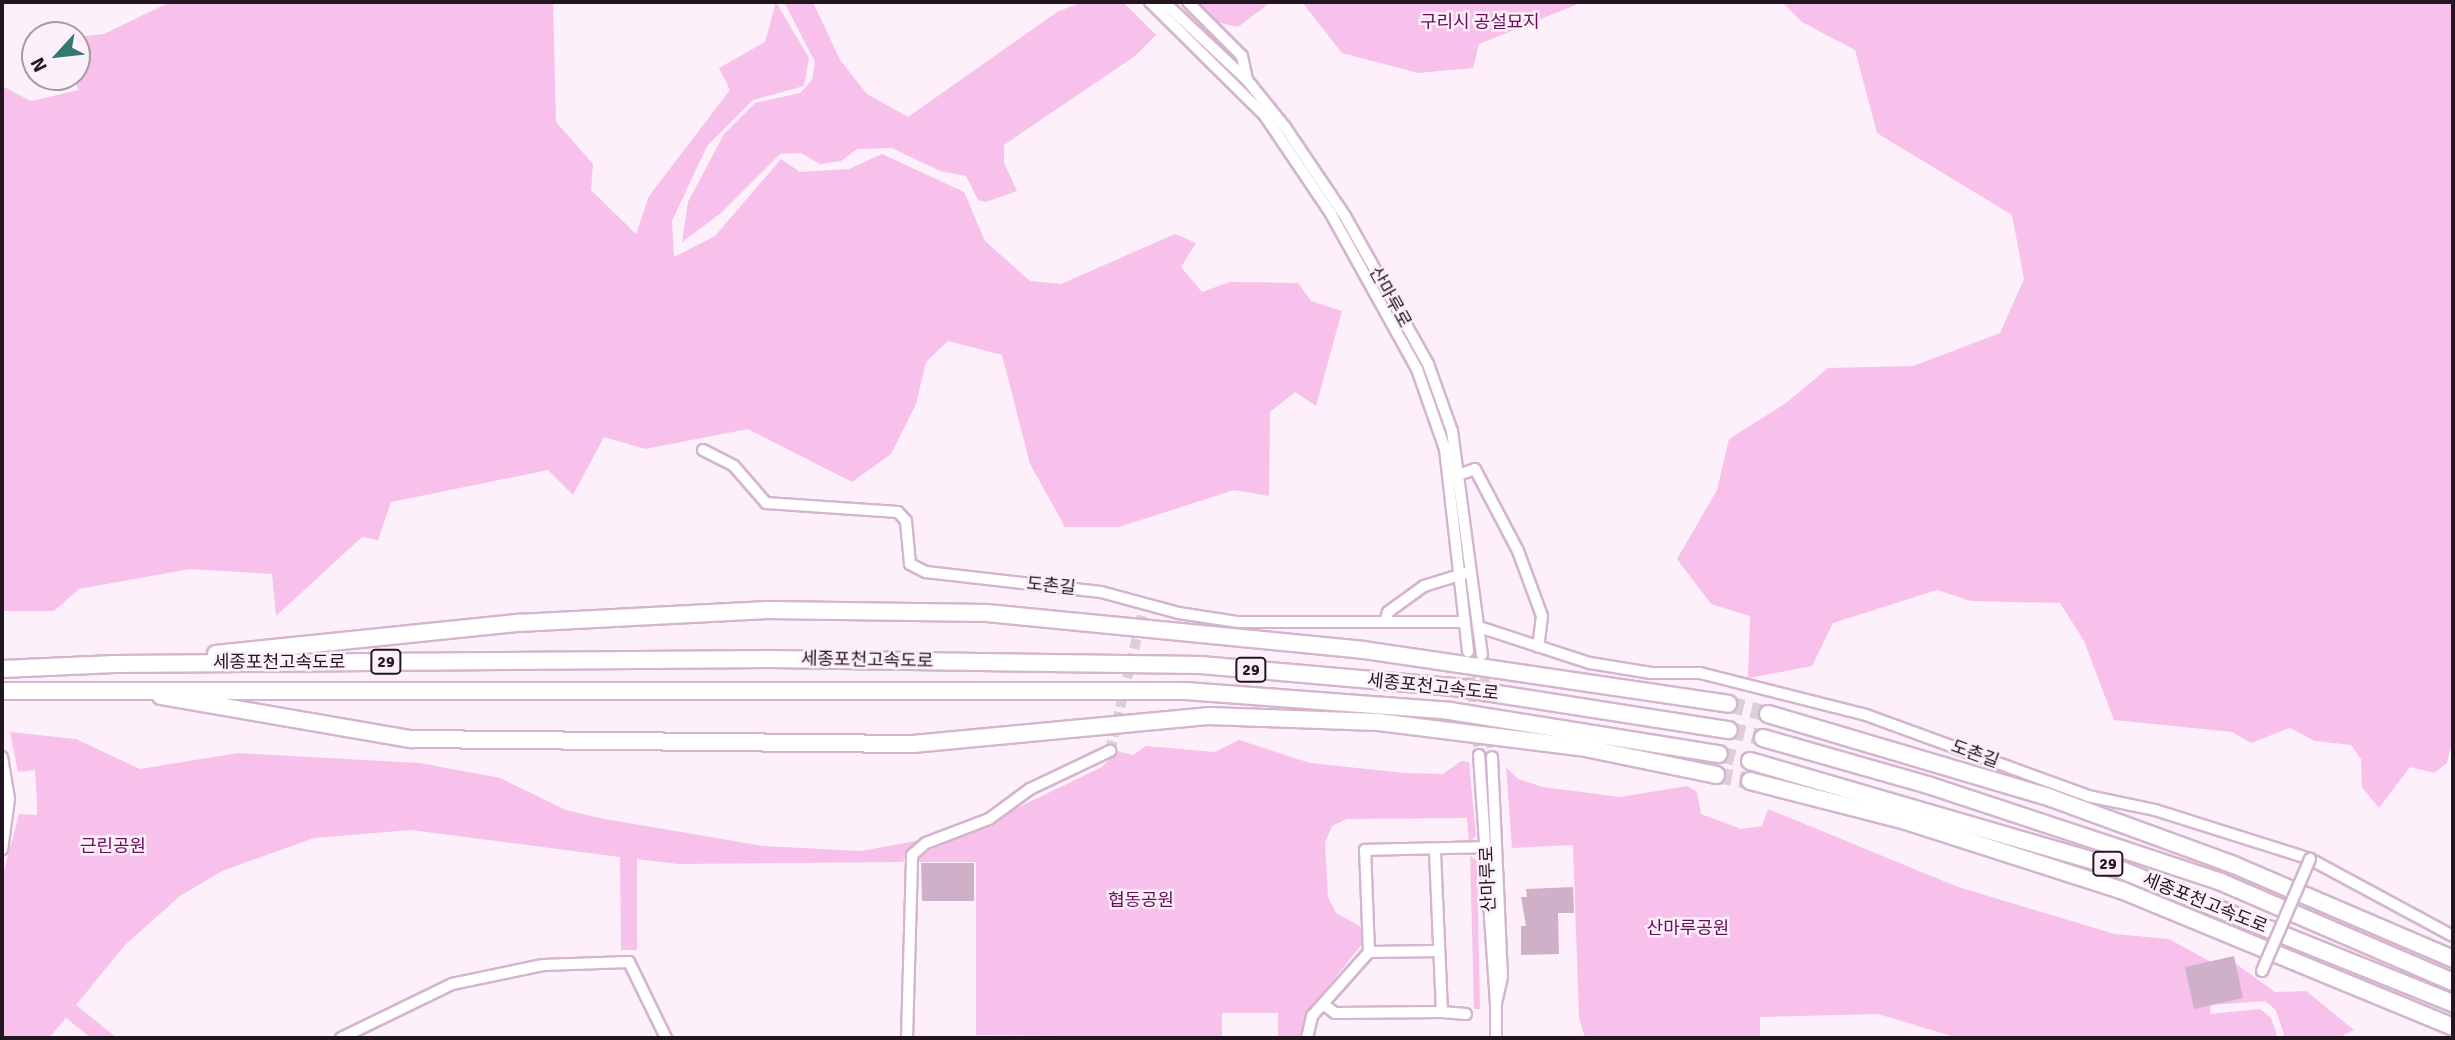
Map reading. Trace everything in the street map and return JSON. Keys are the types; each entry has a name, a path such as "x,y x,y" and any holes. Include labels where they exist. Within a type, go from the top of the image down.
{"highway":[{"path":"115,664 517,623 768,610 987,613 1364,650 1728,704"},
{"name":"세종포천고속도로","path":"2,669 115,664 771,659 1200,665 1453,687 1729,730"},
{"name":"세종포천고속도로","path":"2,691 114,688 1187,691 1450,711 1719,754"},
{"path":"114,688 411,739 913,744 1208,716 1450,729 1580,747 1716,775"},
{"path":"1768,714 2051,798 2234,865 2453,959"},
{"name":"세종포천고속도로","path":"1763,738 1928,785 2221,882 2453,982"},
{"name":"세종포천고속도로","path":"1750,761 2109,864 2453,1003"},
{"path":"1750,781 1906,821 2121,890 2453,1027"}],"street":[{"name":"산마루로","path":"1150,2 1265,116 1331,214 1433,402 1453,477"},
{"name":"산마루로","path":"1164,2 1247,80 1345,216 1428,364 1452,431 1453,477 1466,573 1479,627 1482,654"},
{"path":"1188,2 1242,55 1247,80"},
{"name":"도촌길","path":"703,450 734,466 766,503 898,512 906,521 915,569 1101,592 1144,604 1238,622 1464,622"},
{"path":"1453,477 1475,469 1522,562 1542,616 1538,648"},
{"name":"산마루로","path":"1466,573 1464,622 1468,652"},
{"path":"1385,622 1388,612 1424,586 1466,573"},
{"path":"1142,616 1144,604"},
{"name":"도촌길","path":"1479,627 1538,648 1615,667 1755,684 1866,715 2088,796 2155,810 2310,859 2453,936"},
{"path":"907,1038 912,855 926,844 989,819 1030,789 1110,751"},
{"name":"산마루로","path":"1479,755 1487,847 1496,1038"},
{"path":"2,757 9,799 2,850"},
{"name":"산마루로","path":"1492,757 1502,977 1496,1003"},
{"path":"1307,1038 1308,1023 1369,952 1365,850 1487,847"},
{"path":"1435,849 1442,1012"},
{"path":"2262,971 2310,859"},
{"path":"1369,952 1439,950"},
{"path":"341,1038 408,1001 478,977 543,965 629,962 666,1038"},
{"path":"1323,1004 1335,1013 1466,1014"}],"green space":[{"path":"170,2 553,2 556,122 593,164 591,190 636,234 649,196 730,90 719,68 765,42 776,2 809,58 804,86 753,100 707,146 672,221 674,257 715,236 781,159 800,172 849,169 882,154 964,192 985,241 1030,281 1061,284 1175,234 1196,243 1181,267 1202,292 1230,282 1298,283 1311,301 1342,311 1316,406 1295,392 1270,412 1269,496 1234,490 1119,527 1065,527 1030,464 1002,355 948,341 926,362 916,404 891,454 852,482 748,429 645,449 604,437 573,495 548,470 391,502 378,540 362,537 276,616 272,574 190,569 79,589 54,611 2,611 2,86 31,101 75,91 91,91 91,35 104,34"},
{"path":"784,2 813,2 840,60 867,94 908,117 1057,12 1082,2 1123,2 1156,35 1135,56 1004,145 1004,163 1017,191 986,202 978,200 966,176 940,171 892,148 857,149 841,161 820,164 801,153 780,154 721,213 682,242 688,202 724,134 755,103 800,93 812,80 815,62"},
{"path":"1195,2 1271,2 1238,27 1213,21"},
{"name":"구리시 공설묘지","path":"1302,2 1583,2 1479,44 1473,68 1418,73 1342,53"},
{"path":"1782,2 2453,2 2453,737 2447,763 2434,773 2410,767 2379,808 2362,787 2361,759 2351,745 2315,741 2290,728 2251,743 2232,732 2114,720 2084,641 2060,603 1971,601 1937,590 1833,623 1812,666 1748,678 1750,616 1711,604 1677,559 1717,490 1729,439 1786,403 1828,368 1913,366 2000,333 2024,279 2012,215 1877,133 1855,50 1802,22"},
{"name":"근린공원","path":"10,732 76,739 140,769 238,753 420,763 500,778 566,810 599,818 763,846 861,851 926,839 910,847 903,862 678,864 637,859 637,950 621,950 620,857 411,830 314,838 222,871 180,896 125,945 76,1005 117,1038 91,1038 66,1018 49,1038 2,1038 2,878 19,814 37,815 35,770 18,772"},
{"name":"협동공원","path":"1239,740 1310,763 1405,773 1443,774 1461,761 1469,762 1476,836 1469,843 1467,818 1347,819 1332,826 1325,843 1328,897 1336,913 1361,927 1362,944 1306,1014 1300,1038 1278,1038 1278,1013 1222,1013 1222,1038 976,1035 976,862 917,862 920,855 1102,767 1117,751 1133,755 1146,746 1215,752"},
{"name":"산마루공원","path":"1506,767 1518,779 1543,787 1620,797 1687,786 1697,792 1701,814 1741,829 1762,826 1768,809 1958,887 2115,934 2169,939 2211,962 2229,959 2275,992 2306,991 2354,1030 2338,1038 2285,1038 2276,1010 2265,1001 2211,1005 2210,1014 2260,1009 2271,1018 2278,1038 1958,1038 1878,1014 1760,1017 1760,1038 1585,1038 1579,1018 1573,845 1512,848"},
{"path":"1470,856 1477,861 1480,1009 1474,1009"}],"building":[{"path":"921,863 974,863 974,901 922,901"},
{"path":"1573,887 1574,913 1558,913 1559,954 1521,955 1521,926 1526,926 1521,897 1527,897 1526,889"},
{"path":"2234,956 2243,998 2194,1009 2185,967"}],"tunnel":[{"path":"1110,751 1142,616"},
{"path":"1469,662 1479,755"},
{"path":"1483,663 1492,757"},
{"path":"1728,704 1768,714"},
{"path":"1729,730 1763,738"},
{"path":"1719,754 1750,761"},
{"path":"1716,775 1750,781"}]}
